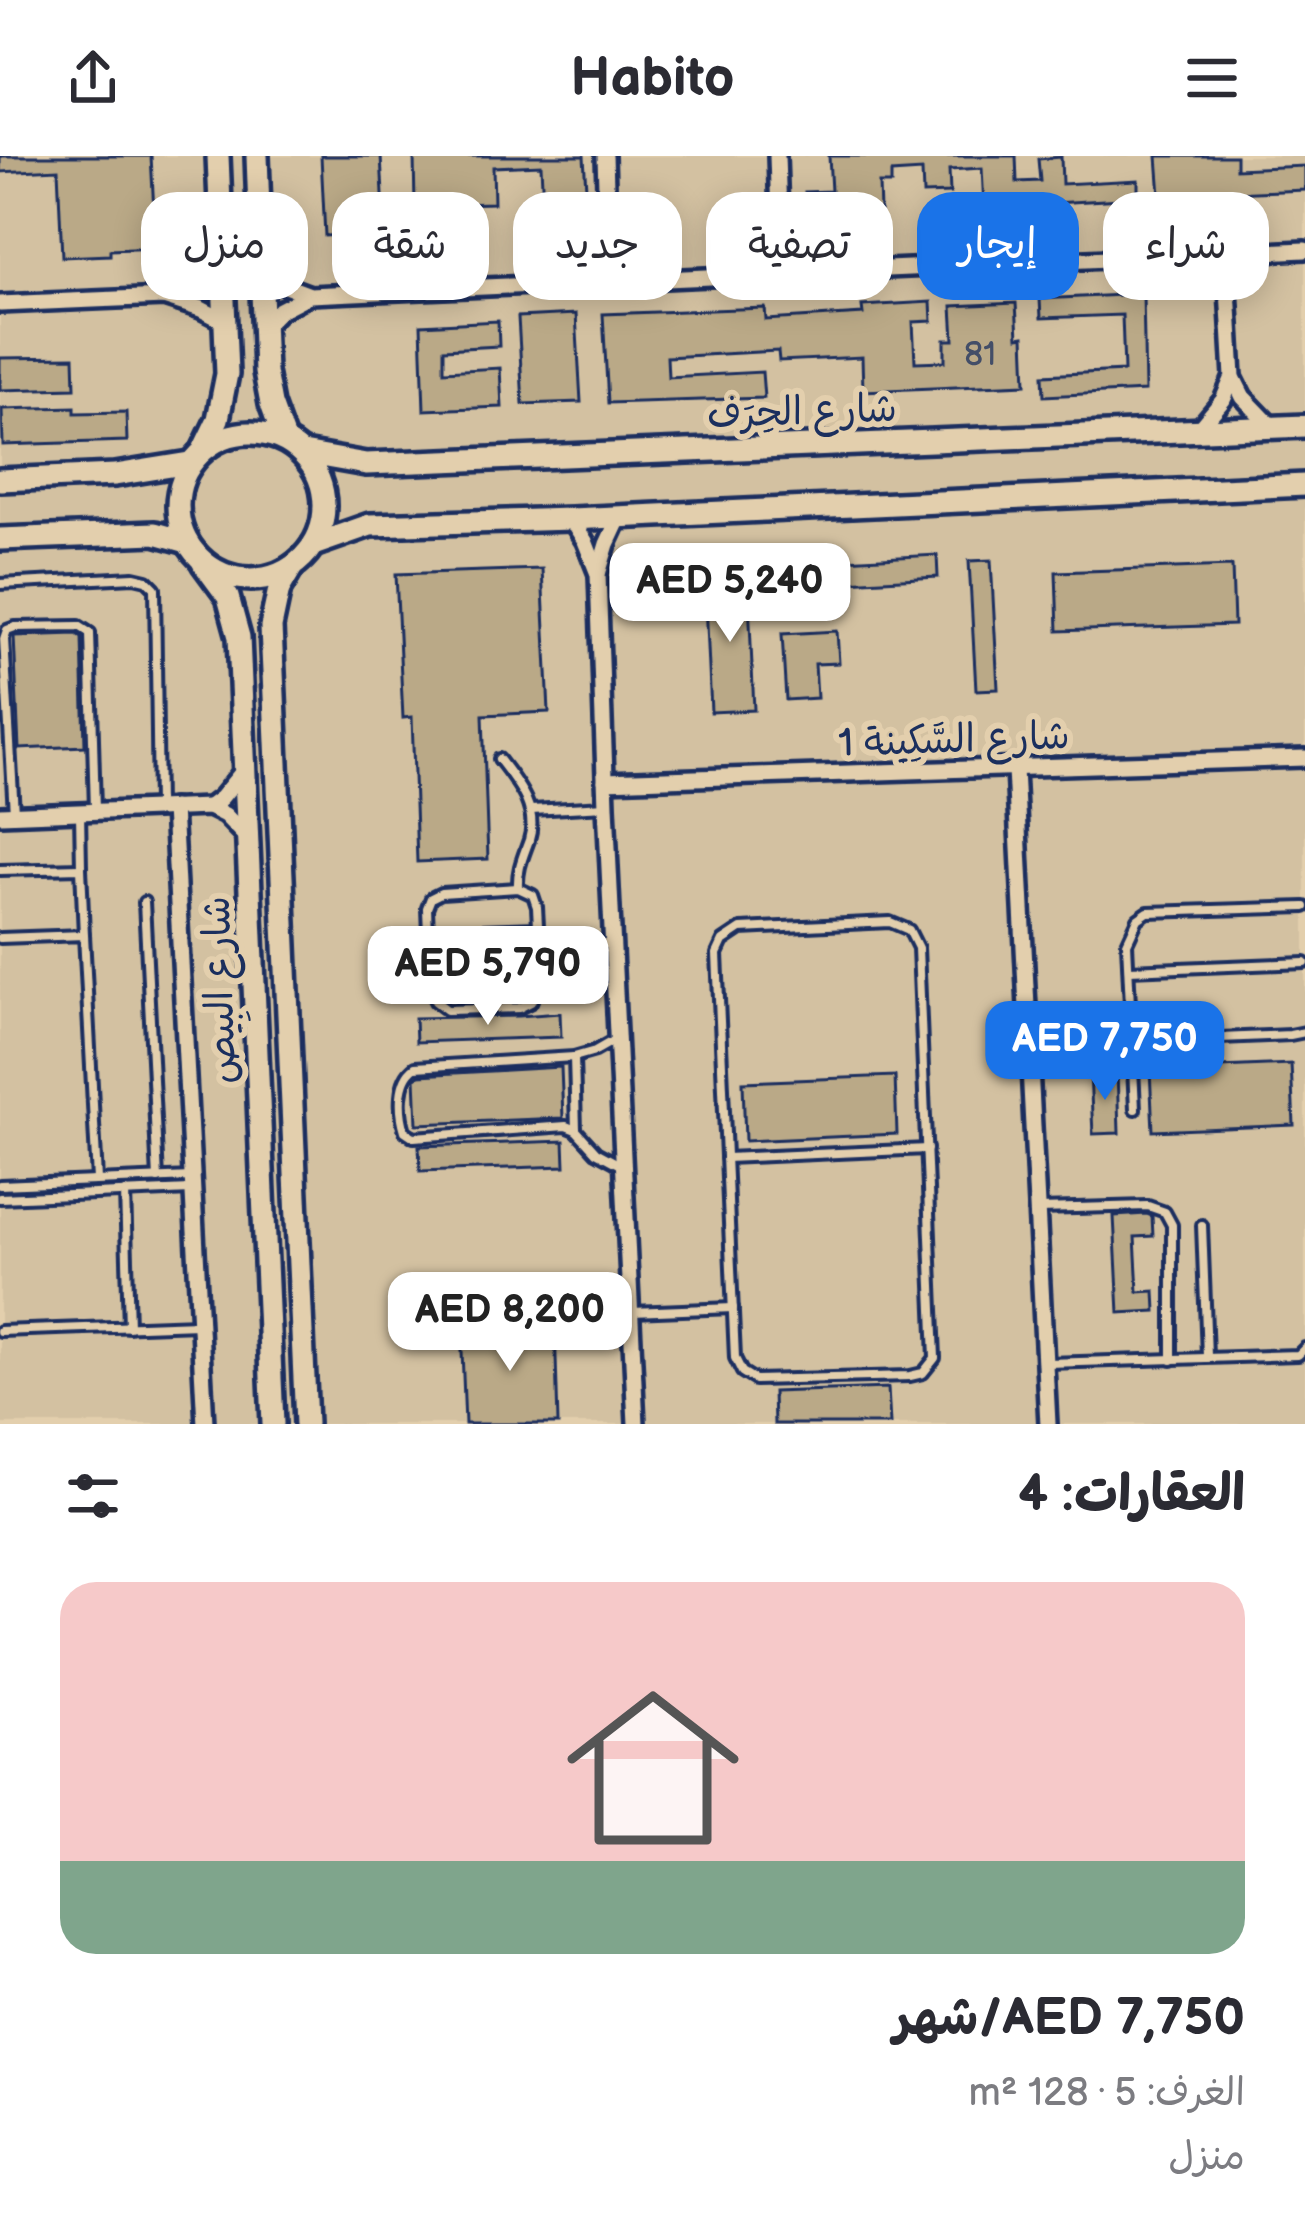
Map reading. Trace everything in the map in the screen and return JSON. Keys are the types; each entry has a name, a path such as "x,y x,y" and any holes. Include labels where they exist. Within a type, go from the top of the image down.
{"street":[{"path":"218,156 220,192"},
{"path":"256,156 258,192"},
{"path":"605,156 606,192"},
{"path":"777,156 778,192"},
{"path":"1269,252 1305,250"},
{"path":"893,269 1103,260"},
{"path":"264,326 280,310 310,295 513,286"},
{"path":"0,304 141,298"},
{"path":"173,300 226,322"},
{"path":"225,300 227,374 218,419 181,482 176,502 178,523 203,562 224,574 247,579 271,577 292,567 313,545 323,522 324,497 317,474 294,447 268,388 263,300"},
{"path":"1229,300 1233,377 1243,398 1272,427"},
{"path":"1198,430 1233,377"},
{"name":"شارع الحِرَف","path":"294,447 366,464 1305,426"},
{"path":"0,480 115,476 197,456 223,437 243,433 265,433 294,447"},
{"path":"313,545 370,525 1305,485"},
{"path":"598,574 620,516"},
{"path":"571,519 598,574 636,1424"},
{"path":"0,539 155,533 188,542"},
{"name":"شارع البِيص","path":"203,562 228,596 237,623 273,1424"},
{"name":"شارع البِيص","path":"292,567 275,601 272,638 306,1424"},
{"name":"شارع السَّكِينة 1","path":"605,781 1305,758"},
{"path":"1015,769 1048,1424"},
{"path":"209,807 245,770"},
{"path":"7,814 209,807 225,815 248,839"},
{"path":"166,808 205,1424"}],"lane":[{"path":"0,584 134,577 155,588 166,808"},
{"path":"7,814 7,630 79,626 89,633 87,811 81,868 97,1180"},
{"path":"499,759 531,810 532,827 520,862 518,888"},
{"path":"531,810 606,806"},
{"path":"0,870 81,868"},
{"path":"518,888 533,896 538,928 540,964 531,1002 519,1008 447,1010 435,1001 429,970 427,908 431,898 441,893 518,888"},
{"path":"143,902 158,1178"},
{"path":"1135,1109 1127,943 1138,919 1148,912 1305,907"},
{"path":"897,923 909,930 916,941 936,1351 928,1369 910,1376 755,1381 742,1372 733,1308 726,1158 717,962 723,941 742,929 897,923"},
{"path":"428,932 538,928"},
{"path":"0,938 84,935"},
{"path":"539,944 613,944"},
{"path":"1129,970 1305,963"},
{"path":"429,970 540,964"},
{"path":"1029,1046 1305,1032"},
{"path":"617,1039 574,1057 415,1066 402,1082 402,1121 405,1132 414,1137 559,1125 577,1130 596,1152 624,1167"},
{"path":"574,1057 577,1130"},
{"path":"726,1158 927,1149"},
{"path":"0,1185 158,1178 192,1184"},
{"path":"0,1198 192,1184"},
{"path":"125,1192 129,1327"},
{"path":"1037,1209 1148,1207 1165,1212 1172,1225 1172,1360"},
{"path":"1202,1225 1207,1356"},
{"path":"631,1312 733,1308"},
{"path":"0,1331 200,1324"},
{"path":"1046,1363 1298,1355 1305,1348"}],"shaded area":[{"path":"0,156 1305,156 1305,1424 0,1424"}],"building":[{"path":"0,156 151,156 153,192 141,192 141,249 62,257 58,169 0,172"},
{"path":"321,156 381,156 383,192 332,192 332,236 325,236"},
{"path":"414,156 584,156 586,192 542,192 541,165 493,167 494,203 489,203 489,192 415,192"},
{"path":"829,156 1016,156 1017,182 1040,181 1038,159 1061,157 1062,184 1138,180 1138,192 1103,192 1103,200 1079,201 1079,192 983,192 982,168 949,170 950,192 923,192 922,171 891,173 891,184 879,184 879,192 805,192 831,191"},
{"path":"1157,156 1236,156 1236,169 1305,166 1305,190 1160,192"},
{"path":"1040,300 1143,300 1145,391 1044,396 1043,375 1124,371 1122,315 1041,318"},
{"path":"931,302 932,321 913,322 915,362 945,361 945,340 954,340 952,306 1016,303 1018,337 1024,336 1026,384 863,391 862,357 779,361 778,351 667,357 668,377 762,372 764,398 608,403 603,314 765,308 766,320 863,314 862,306"},
{"path":"576,314 581,402 523,404 518,317"},
{"path":"498,321 499,346 444,349 444,371 500,368 502,407 424,410 421,325"},
{"path":"74,357 75,388 0,390 0,358"},
{"path":"75,407 75,413 126,412 127,441 3,445 2,409"},
{"path":"937,555 938,577 770,586 768,564"},
{"path":"991,560 998,689 976,690 969,561"},
{"path":"1232,566 1234,625 1058,631 1056,572"},
{"path":"542,569 549,712 483,715 488,859 417,862 412,717 403,718 396,574"},
{"path":"748,579 754,710 711,712 705,581"},
{"path":"837,631 839,663 815,664 817,698 786,700 782,634"},
{"path":"77,634 82,638 85,746 19,749 14,636"},
{"path":"560,1013 561,1037 416,1042 415,1018"},
{"path":"1291,1064 1294,1125 1153,1131 1150,1070"},
{"path":"561,1067 563,1118 417,1124 415,1078 419,1075"},
{"path":"1117,1071 1119,1133 1093,1134 1090,1073"},
{"path":"895,1076 897,1134 745,1141 743,1082"},
{"path":"564,1141 565,1166 420,1171 419,1146"},
{"path":"1114,1216 1152,1216 1153,1236 1135,1237 1138,1292 1155,1291 1156,1311 1119,1313"},
{"path":"555,1323 558,1424 465,1424 461,1326"},
{"path":"888,1388 890,1424 774,1424 773,1392"}]}
